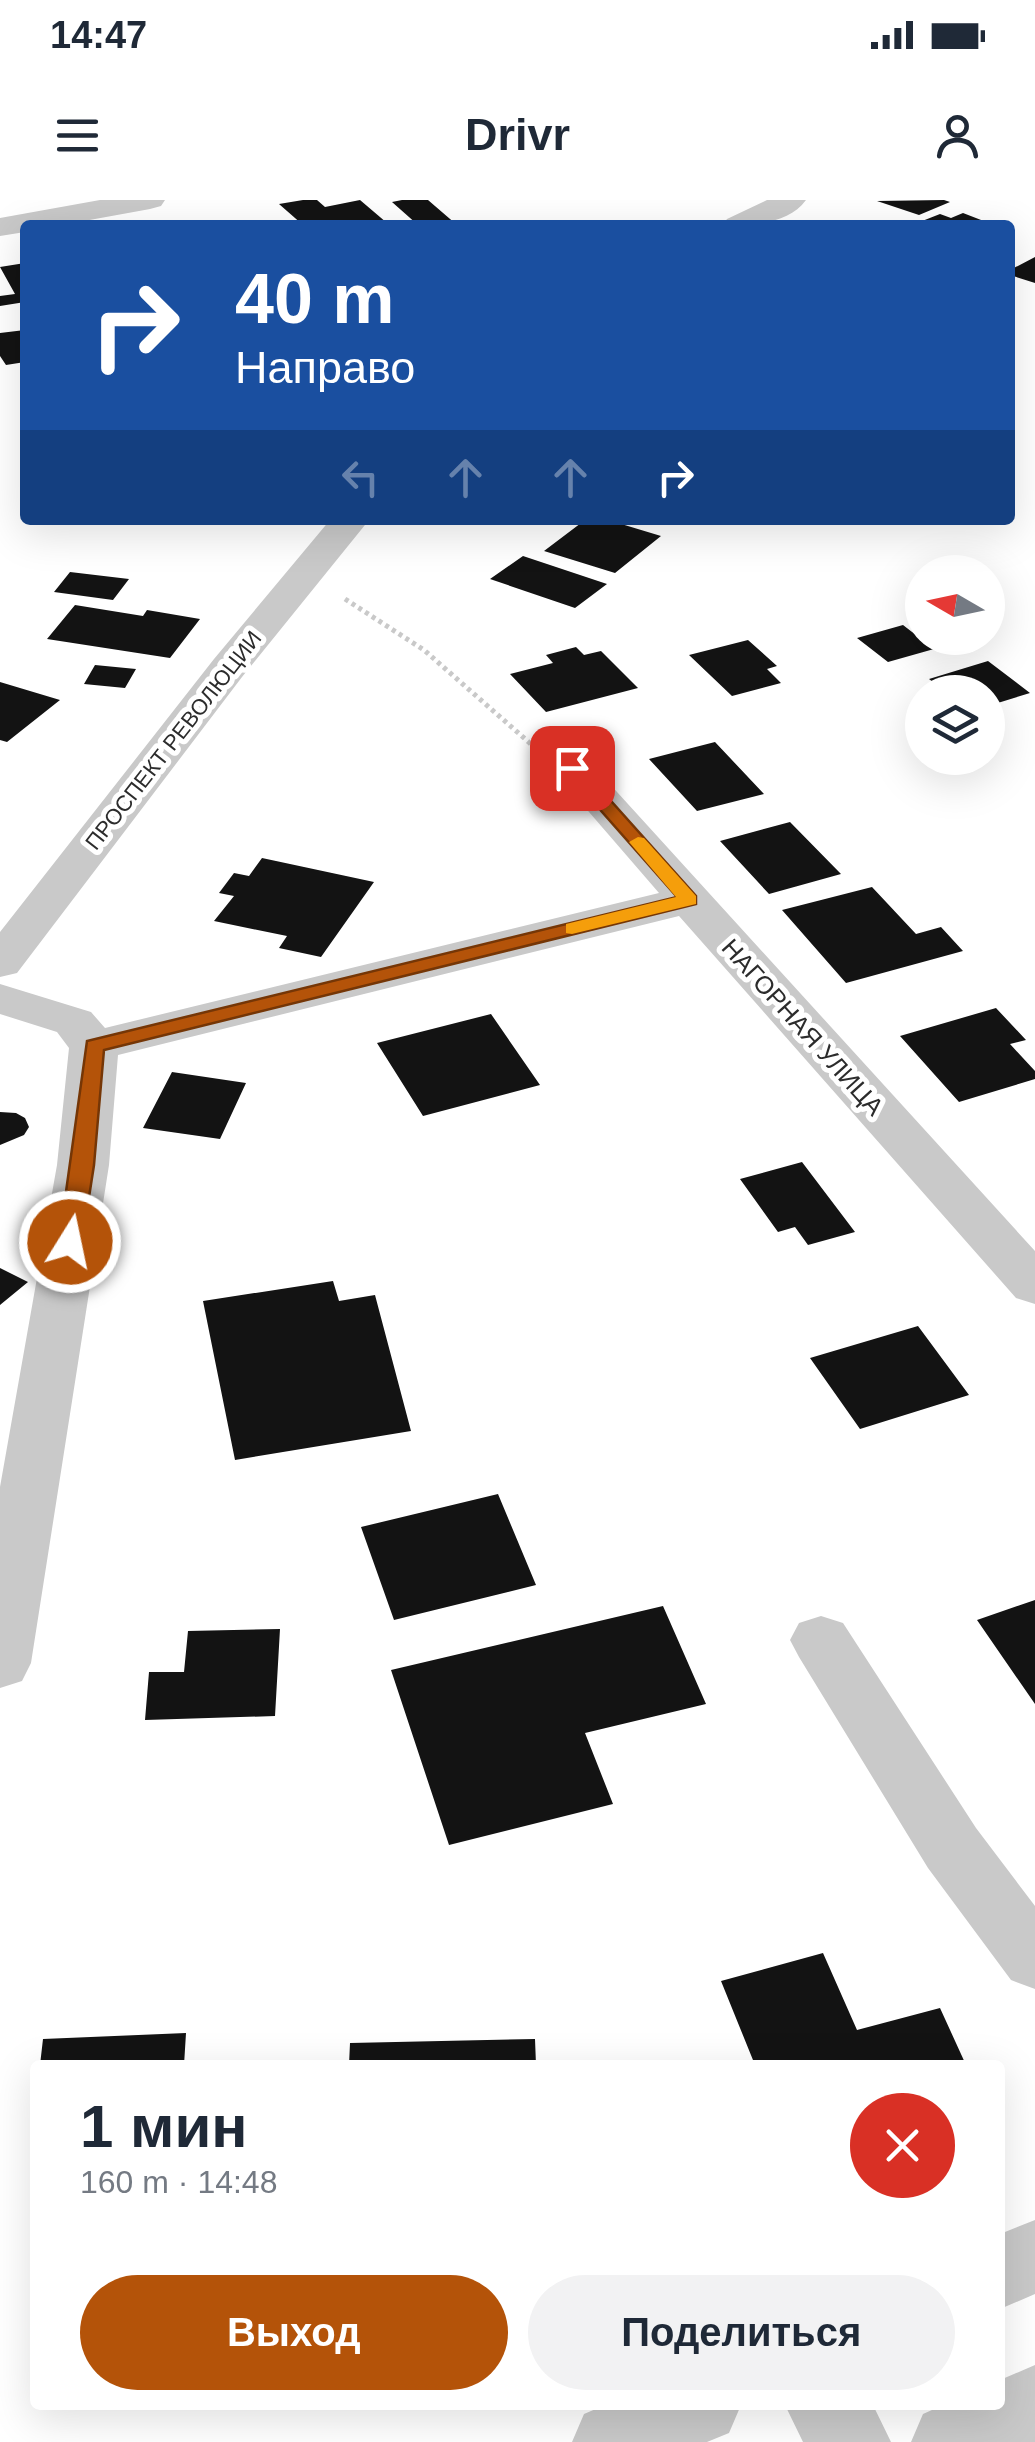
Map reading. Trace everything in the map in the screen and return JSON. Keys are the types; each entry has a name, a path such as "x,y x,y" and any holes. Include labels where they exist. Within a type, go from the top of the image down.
{"street":[{"path":"39,220 150,200"},
{"path":"749,220 791,200"},
{"name":"ПРОСПЕКТ РЕВОЛЮЦИИ","path":"0,963 346,525"},
{"name":"НАГОРНАЯ УЛИЦА","path":"572,768 1035,1285"},
{"path":"94,1046 689,900"},
{"path":"0,998 74,1022 94,1046 84,1165 0,1663"},
{"path":"821,1640 952,1848 1035,1958"},
{"path":"1005,2270 1035,2256"},
{"path":"951,2442 1035,2405"},
{"path":"612,2442 689,2410"},
{"path":"829,2410 851,2442"}],"path":[{"path":"306,573 424,650 542,754 572,768"}],"building":[{"path":"317,200 325,207 360,200 383,220 297,220 279,204"},
{"path":"428,200 451,220 412,220 392,202"},
{"path":"877,201 950,202 919,215"},
{"path":"963,213 981,220 925,220 940,214 951,218"},
{"path":"1035,257 1035,283 1015,277 1015,267"},
{"path":"20,264 20,303 0,306 0,296 15,294 0,267"},
{"path":"20,331 20,363 6,365 0,356 0,333"},
{"path":"578,525 625,525 661,536 615,573 544,551"},
{"path":"523,556 607,584 575,608 490,579"},
{"path":"70,572 129,579 113,600 54,592"},
{"path":"75,605 143,616 147,610 200,619 170,658 47,639"},
{"path":"903,625 905,655 913,655 888,662 857,638"},
{"path":"748,640 777,666 767,669 781,683 732,696 689,655"},
{"path":"576,647 584,655 601,651 638,688 546,712 510,674 553,663 546,655"},
{"path":"988,661 1030,693 1005,701 1005,675 942,675"},
{"path":"95,665 136,669 125,688 84,684"},
{"path":"0,682 60,700 7,742 0,740"},
{"path":"715,742 764,794 697,811 649,759"},
{"path":"790,822 841,874 769,894 720,841"},
{"path":"262,858 374,882 321,957 279,948 287,936 214,921 234,896 219,893 234,873 249,876"},
{"path":"872,887 916,934 941,927 963,951 846,983 782,910"},
{"path":"996,1008 1026,1040 1010,1044 1035,1071 1035,1079 959,1102 900,1036"},
{"path":"491,1014 540,1085 423,1116 377,1043"},
{"path":"172,1072 246,1083 220,1139 143,1128"},
{"path":"0,1112 25,1118 29,1127 24,1135 0,1145"},
{"path":"802,1162 855,1232 808,1245 795,1227 778,1232 740,1179"},
{"path":"0,1268 28,1282 0,1305"},
{"path":"333,1281 339,1301 375,1295 411,1431 235,1460 203,1301"},
{"path":"918,1326 969,1395 860,1429 810,1358"},
{"path":"498,1494 536,1585 394,1620 361,1527"},
{"path":"1035,1600 1035,1704 977,1620"},
{"path":"663,1606 706,1704 585,1733 613,1804 449,1845 391,1670"},
{"path":"280,1629 275,1716 145,1720 149,1672 184,1672 188,1631"},
{"path":"823,1953 857,2030 940,2008 964,2060 753,2060 721,1981"},
{"path":"186,2033 184,2060 41,2060 43,2039"},
{"path":"535,2039 536,2060 349,2060 350,2043"}],"slow traffic":[{"path":"572,929 689,900 638,842"}],"route":[{"path":"70,1242 84,1165 94,1046 689,900 572,768"}]}
